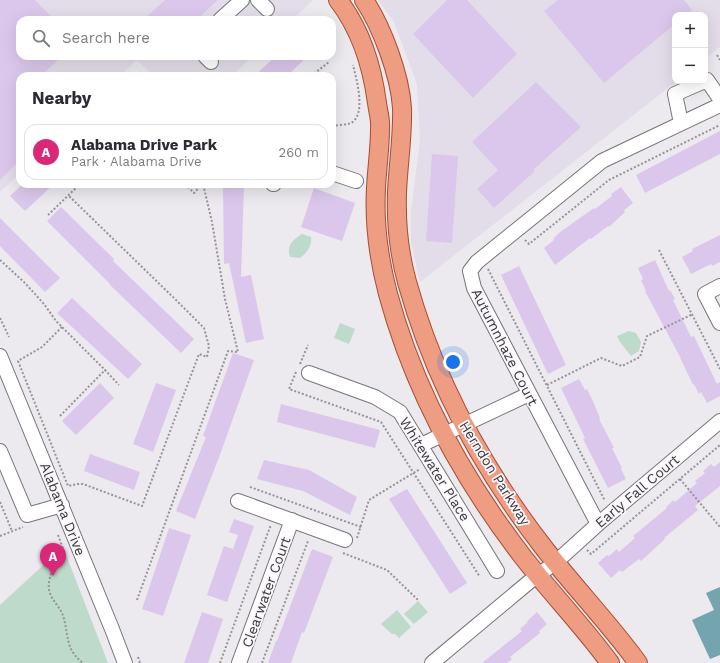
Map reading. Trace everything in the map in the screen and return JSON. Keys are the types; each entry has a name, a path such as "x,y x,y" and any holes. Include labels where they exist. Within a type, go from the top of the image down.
{"main road":[{"name":"Herndon Parkway","path":"338,0 347,12 366,52 376,90 380,127 376,190 377,233 388,293 408,353 432,410 475,489 538,575 610,663"},
{"name":"Herndon Parkway","path":"364,0 378,25 394,67 402,106 401,151 397,192 400,247 407,280 443,382 463,425 481,457 514,508 638,663"}],"street":[{"path":"224,16 242,0"},
{"path":"681,123 675,94 707,80 720,99"},
{"name":"Autumnhaze Court","path":"598,524 474,288 470,272 477,262 602,160 720,105"},
{"path":"336,174 356,182"},
{"path":"720,286 705,294 720,323"},
{"name":"Alabama Drive","path":"0,356 62,505 125,663"},
{"name":"Whitewater Place","path":"309,373 376,397 400,412 497,571"},
{"path":"421,445 529,394"},
{"name":"Early Fall Court","path":"432,663 538,575 556,562 598,524 720,421"},
{"path":"0,451 27,515 62,505"},
{"path":"238,501 290,527 348,546"},
{"name":"Clearwater Court","path":"240,663 290,527"}],"path":[{"path":"718,55 720,60"},
{"path":"316,72 329,62"},
{"path":"336,125 351,123 359,110 359,95 353,65"},
{"path":"522,237 529,244 609,180 720,125"},
{"path":"48,215 76,188"},
{"path":"189,188 194,193 198,188"},
{"path":"136,600 228,351 238,352 225,299 212,222 204,188"},
{"path":"62,327 42,347 18,361 68,486 83,484 142,506 198,354 207,357 209,346 204,328 68,195"},
{"path":"659,250 720,369"},
{"path":"0,260 25,283 62,327 119,385"},
{"path":"486,266 611,513"},
{"path":"547,385 601,358 622,366 640,357 647,336 692,314"},
{"path":"0,318 9,338"},
{"path":"308,345 289,388 381,422 480,577"},
{"path":"60,416 105,370"},
{"path":"584,548 591,554 720,445"},
{"path":"348,546 361,527 369,500 421,468"},
{"path":"680,479 720,526"},
{"path":"250,487 361,527"},
{"path":"0,502 12,531"},
{"path":"220,663 270,527 290,527 308,541 262,663"},
{"path":"57,530 65,554 53,569 48,583 50,594 65,620 71,649 77,658 83,663"},
{"path":"348,546 351,556"},
{"path":"348,546 351,556"},
{"path":"351,556 387,570 418,600"}],"shaded area":[{"path":"0,0 313,0 296,16 16,16 16,60 137,60 124,72 16,72 16,177 0,192"},
{"path":"378,0 720,0 720,47 708,57 708,12 672,12 673,84 420,282 411,243 411,212 420,140 417,84 394,22"},
{"path":"137,60 249,60 236,72 149,72"}],"green space":[{"path":"302,234 311,237 311,243 308,249 300,258 290,257 289,249 291,243"},
{"path":"340,323 355,329 349,344 334,338"},
{"path":"629,331 636,333 641,342 639,351 631,356 617,336"},
{"path":"63,547 108,663 0,663 0,605"},
{"path":"418,601 428,612 414,624 404,614"},
{"path":"397,610 411,627 399,638 381,624"}],"water":[{"path":"720,587 720,655 710,659 692,620 714,610 706,593"}],"building":[{"path":"0,0 35,0 51,16 16,16 16,60 58,60 45,72 16,72 16,164 0,180"},
{"path":"165,0 218,0 200,16 147,16"},
{"path":"447,0 467,0 517,54 473,98 413,34"},
{"path":"558,0 684,0 692,10 690,12 672,12 672,26 604,83 544,11"},
{"path":"272,60 304,60 291,72 258,72"},
{"path":"536,82 581,127 533,170 535,171 494,208 477,189 498,170 472,142"},
{"path":"720,131 720,154 645,193 636,175"},
{"path":"432,154 458,156 452,243 426,241"},
{"path":"621,187 633,203 624,210 625,212 609,227 608,226 591,239 590,238 555,265 544,248 554,240 553,239 560,232 594,208 595,209"},
{"path":"19,188 50,188 25,211 10,196"},
{"path":"223,188 244,188 241,277 251,275 264,339 246,343 229,263 224,264"},
{"path":"314,188 355,203 342,241 301,227"},
{"path":"61,207 114,259 113,261 194,339 181,353 110,285 47,221"},
{"path":"0,218 60,278 45,292 0,246"},
{"path":"720,235 720,262 712,266 711,264 691,274 682,257 693,251 692,249"},
{"path":"655,260 669,291 670,290 675,299 673,300 691,337 694,336 717,384 720,382 720,396 707,403 701,392 699,394 694,384 693,385 645,291 641,280 643,279 638,268"},
{"path":"519,266 566,365 548,374 501,275"},
{"path":"72,298 142,364 128,379 57,313"},
{"path":"233,353 254,360 195,519 176,511 206,437 203,436"},
{"path":"579,379 585,390 587,389 592,399 600,418 599,419 614,448 612,448 626,479 608,488 583,439 585,438 561,388"},
{"path":"100,383 114,398 76,435 62,421"},
{"path":"156,383 176,390 153,452 133,444"},
{"path":"281,404 380,430 375,448 277,422"},
{"path":"90,454 140,472 134,490 84,471"},
{"path":"264,460 309,470 357,497 350,515 303,491 257,479"},
{"path":"720,462 720,486 695,506 698,510 664,538 665,539 641,561 639,559 622,572 620,570 611,578 598,563 617,549 619,552 635,538 633,536 667,508 666,507 674,500 675,502 697,483 695,481 705,473 703,471 711,464 714,467"},
{"path":"407,489 467,583 450,594 389,499"},
{"path":"234,519 254,526 227,602 207,595 224,546 233,549 238,535 229,532"},
{"path":"169,528 191,535 163,616 142,609"},
{"path":"312,549 333,557 304,633 302,632 291,663 268,663 277,641"},
{"path":"202,612 223,619 208,663 184,663"},
{"path":"537,612 547,624 539,631 540,633 510,657 512,659 507,663 482,663 522,631 520,629"}],"place":[{"name":"Alabama Drive Park","path":"53,576"}]}
